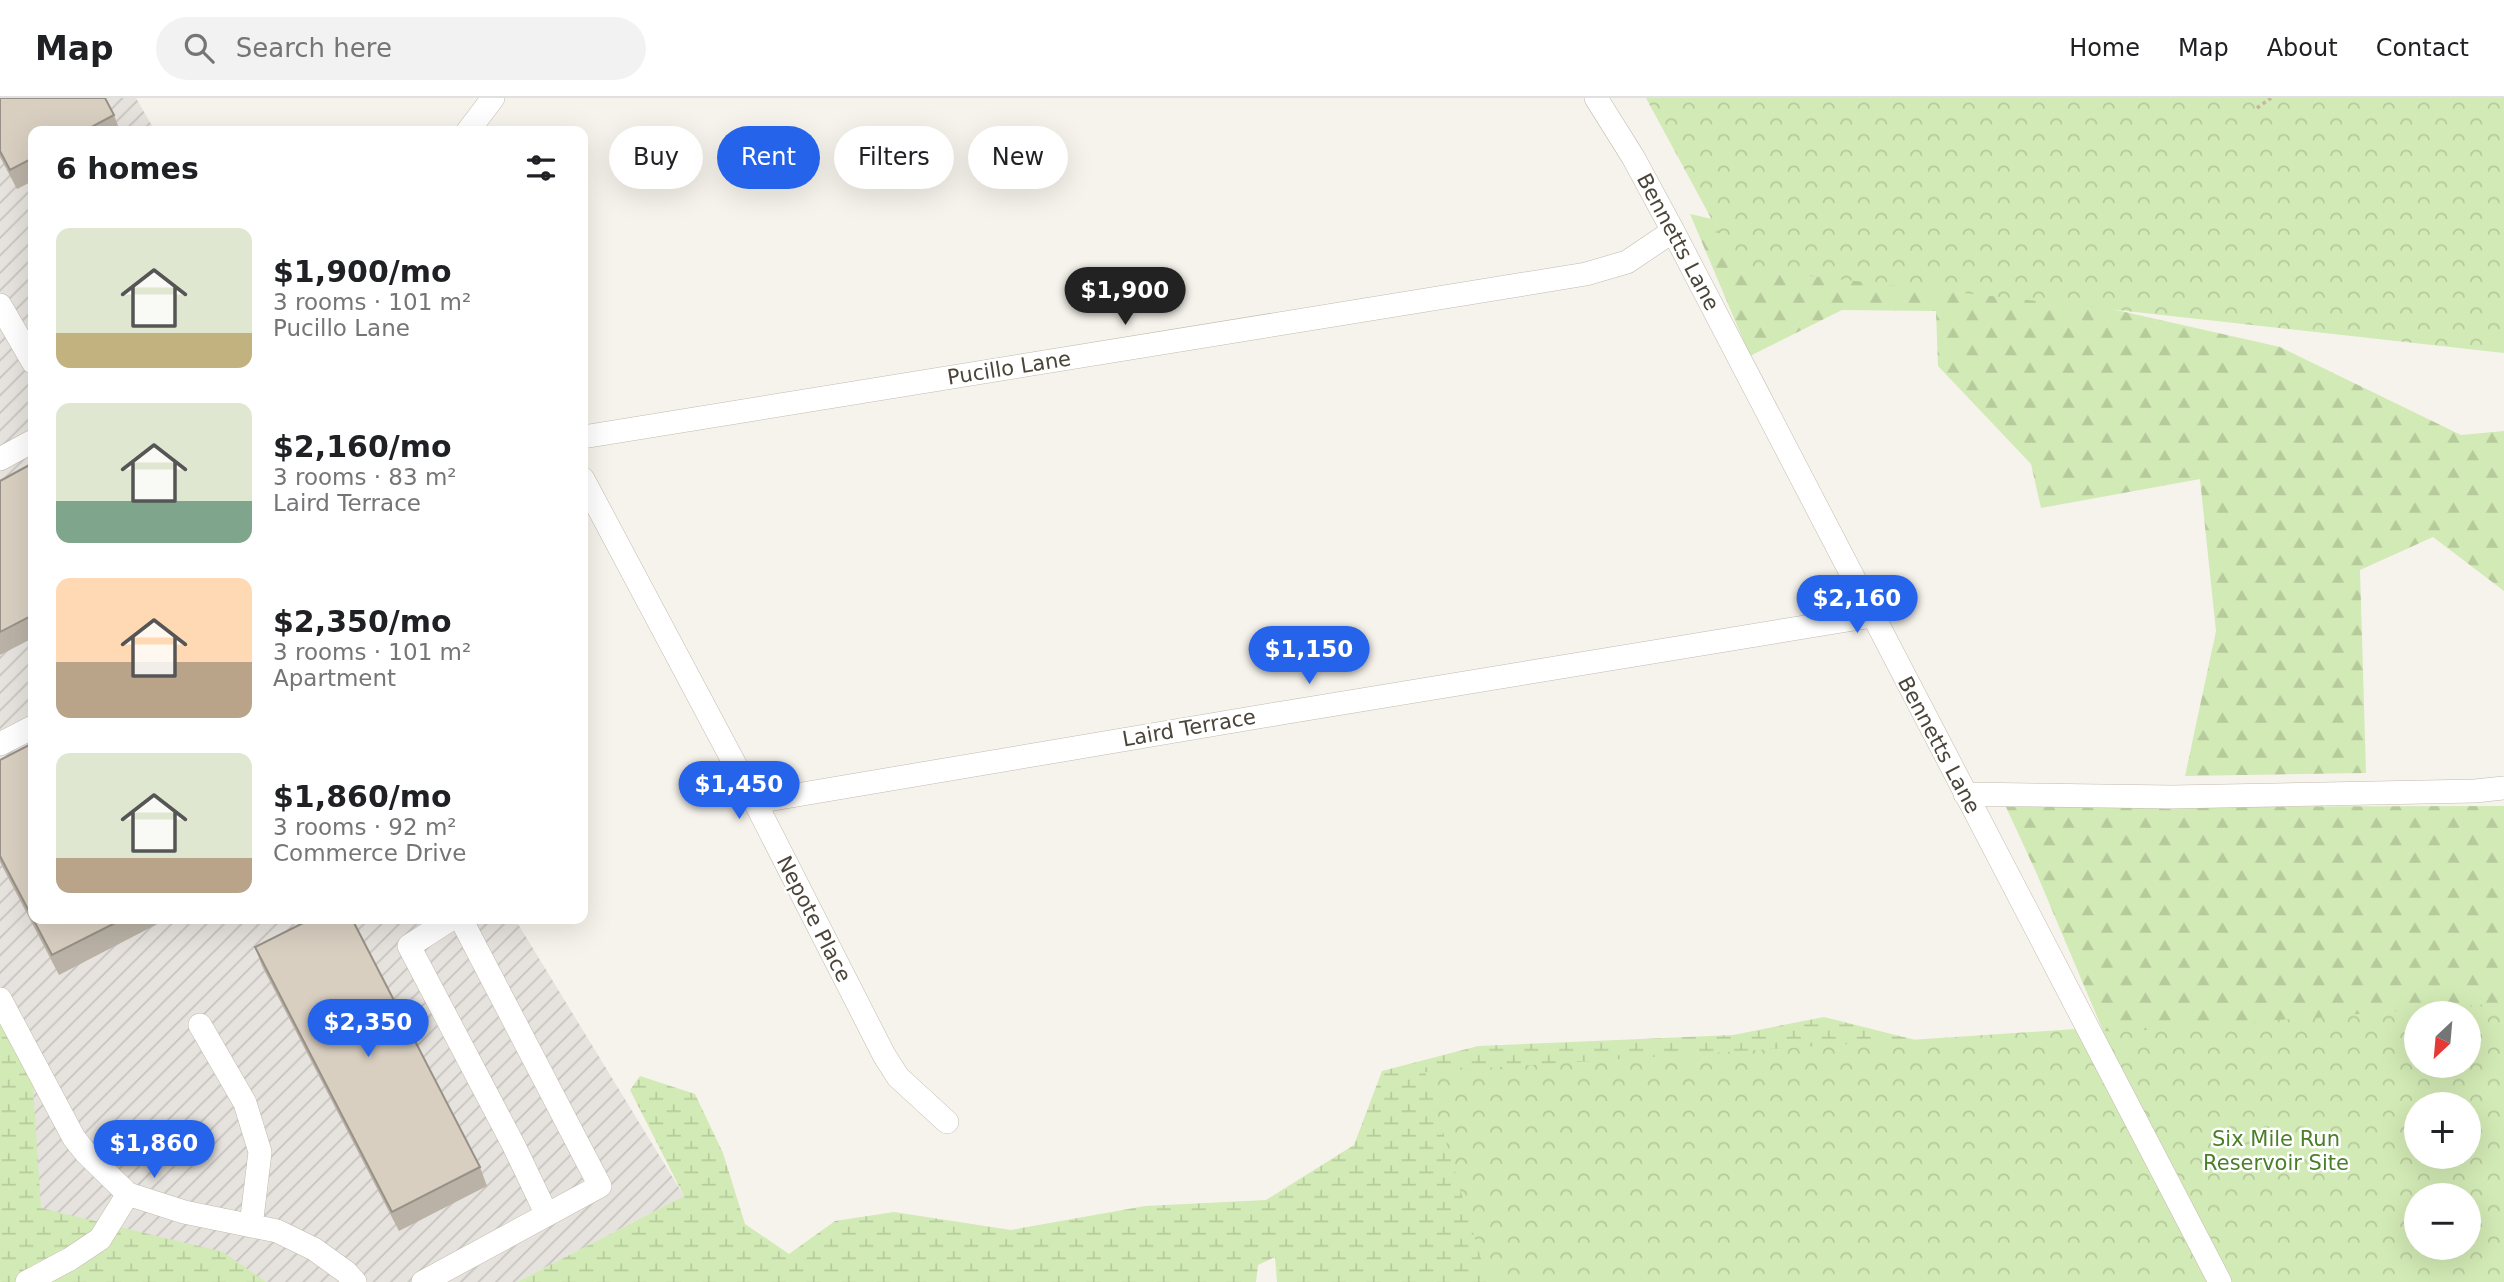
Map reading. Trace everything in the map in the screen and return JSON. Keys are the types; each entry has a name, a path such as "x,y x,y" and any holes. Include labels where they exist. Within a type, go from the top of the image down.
{"street":[{"path":"472,126 493,98"},
{"name":"Bennetts Lane","path":"1596,98 1633,157 1673,231 2220,1282"},
{"name":"Pucillo Lane","path":"588,436 1586,274 1627,262 1673,231"},
{"path":"0,305 28,353"},
{"path":"0,459 28,444"},
{"name":"Nepote Place","path":"588,488 884,1055 898,1077 947,1122"},
{"name":"Laird Terrace","path":"754,802 1872,616"},
{"path":"0,744 28,730"},
{"path":"1965,794 2172,797 2475,791 2504,788"},
{"path":"443,924 409,946 514,1146 547,1215"},
{"path":"423,1282 600,1186 464,924"},
{"path":"0,999 74,1138 128,1194 184,1212 277,1231 314,1249 346,1272 355,1282"},
{"path":"200,1025 245,1103 260,1152 251,1226"},
{"path":"27,1282 100,1239 128,1194"}],"path":[{"path":"2257,108 2271,98"}],"shaded area":[{"path":"0,98 136,98 152,126 28,126 28,924 518,924 684,1196 517,1282 0,1282"}],"green space":[{"path":"1646,98 2504,98 2504,353 1738,268"},
{"path":"1690,214 2280,347 2461,435 2504,431 2504,591 2433,537 2360,570 2366,773 2185,776 2216,631 2200,479 2041,508 2031,464 1938,366 1936,311 1842,310 1750,356"},
{"path":"2504,806 2504,1222 2481,1204 2481,1183 2404,1183 2404,1260 2380,1282 2112,1052 2006,807"},
{"name":"Six Mile Run Reservoir Site","path":"2504,1003 2504,1282 1488,1282 1425,1072 2076,1029 2119,1032 2404,1011 2404,1078 2482,1078 2482,1005"},
{"path":"0,1010 32,1070 41,1208 223,1252 266,1282 0,1282"},
{"path":"1824,1017 1975,1055 2185,1282 1277,1282 1275,1257 1258,1265 1256,1282 517,1282 684,1196 630,1090 640,1076 695,1094 723,1153 745,1224 789,1254 835,1221 894,1212 1011,1230 1145,1206 1266,1200 1354,1145 1382,1071 1478,1046 1733,1035"}],"building":[{"path":"0,98 105,98 114,115 93,126 28,126 28,161 10,170 0,151"},
{"path":"28,466 28,618 0,632 0,481"},
{"path":"28,746 28,909 0,856 0,760"},
{"path":"36,924 113,924 52,955"},
{"path":"301,924 355,924 480,1167 392,1212 255,947"}]}
